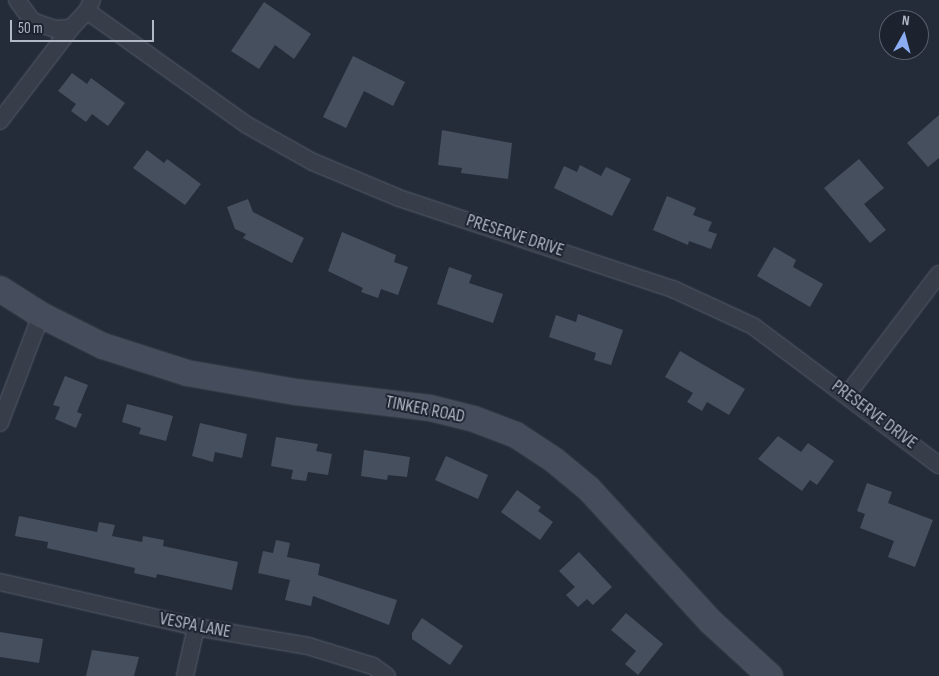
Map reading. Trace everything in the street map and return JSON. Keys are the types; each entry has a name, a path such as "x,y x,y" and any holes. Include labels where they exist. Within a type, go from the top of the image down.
{"street":[{"path":"18,0 32,21 43,27 71,28"},
{"name":"PRESERVE DRIVE","path":"0,120 89,6 247,125 313,162 399,198 673,288 714,306 790,351 939,465"},
{"path":"847,395 939,274"},
{"name":"TINKER ROAD","path":"0,289 41,315 103,346 187,373 296,392 430,408 474,419 516,436 554,460 589,489 711,622 770,676"},
{"path":"0,423 41,315"},
{"name":"VESPA LANE","path":"0,582 196,627 308,646 373,666 387,676"},
{"path":"185,676 196,627"}],"building":[{"path":"264,2 311,34 294,59 275,45 259,69 231,51"},
{"path":"353,56 405,82 393,106 364,91 346,128 323,117"},
{"path":"72,73 87,84 91,78 125,103 108,126 92,114 86,122 71,111 76,104 58,91"},
{"path":"939,115 939,158 928,167 907,143"},
{"path":"442,130 512,143 508,179 461,173 462,168 438,165"},
{"path":"147,150 164,163 167,159 201,184 185,205 133,168"},
{"path":"859,159 884,188 864,204 886,230 870,243 824,188"},
{"path":"580,165 601,176 606,167 631,179 612,216 554,188 564,166 577,172"},
{"path":"667,196 696,208 693,215 712,222 708,231 717,234 711,249 689,241 688,245 653,230"},
{"path":"248,199 253,212 304,238 292,263 243,238 246,234 235,229 227,207"},
{"path":"342,232 396,255 394,262 408,267 398,295 381,289 378,298 361,292 363,288 328,271"},
{"path":"774,247 796,260 793,267 823,284 810,307 757,276"},
{"path":"449,267 472,275 469,283 503,294 493,323 437,304"},
{"path":"578,314 623,330 611,365 594,360 596,353 549,337 556,315 576,322"},
{"path":"680,351 745,389 729,415 707,402 702,411 687,402 693,393 665,377"},
{"path":"65,376 88,385 77,412 82,414 76,428 55,419 60,407 53,405"},
{"path":"127,404 173,416 166,441 139,434 141,428 122,422"},
{"path":"200,423 247,434 242,458 215,452 213,462 192,456"},
{"path":"778,436 801,452 808,443 834,461 817,485 810,480 802,491 758,459"},
{"path":"276,437 318,444 316,451 332,454 328,475 308,472 306,481 291,479 293,470 271,466"},
{"path":"364,450 410,457 407,477 388,475 387,480 361,476"},
{"path":"446,456 488,475 478,499 435,480"},
{"path":"867,483 892,492 888,503 933,520 915,567 888,557 894,541 860,528 865,514 857,511"},
{"path":"517,490 541,507 538,511 553,522 540,540 501,512"},
{"path":"19,516 97,532 99,522 115,525 112,536 142,542 143,536 164,540 163,546 238,562 232,590 157,574 156,578 134,573 135,568 47,548 48,542 15,536"},
{"path":"276,540 290,543 287,557 320,564 318,575 397,600 389,625 313,596 311,606 285,600 290,580 258,573 263,551 273,553"},
{"path":"579,552 612,587 593,605 587,599 578,607 566,595 575,587 559,571"},
{"path":"626,613 663,644 638,675 625,664 636,651 611,630"},
{"path":"422,618 463,646 450,665 412,639 412,633"},
{"path":"0,632 43,639 39,663 0,657"},
{"path":"92,650 139,657 134,676 86,676"}]}
